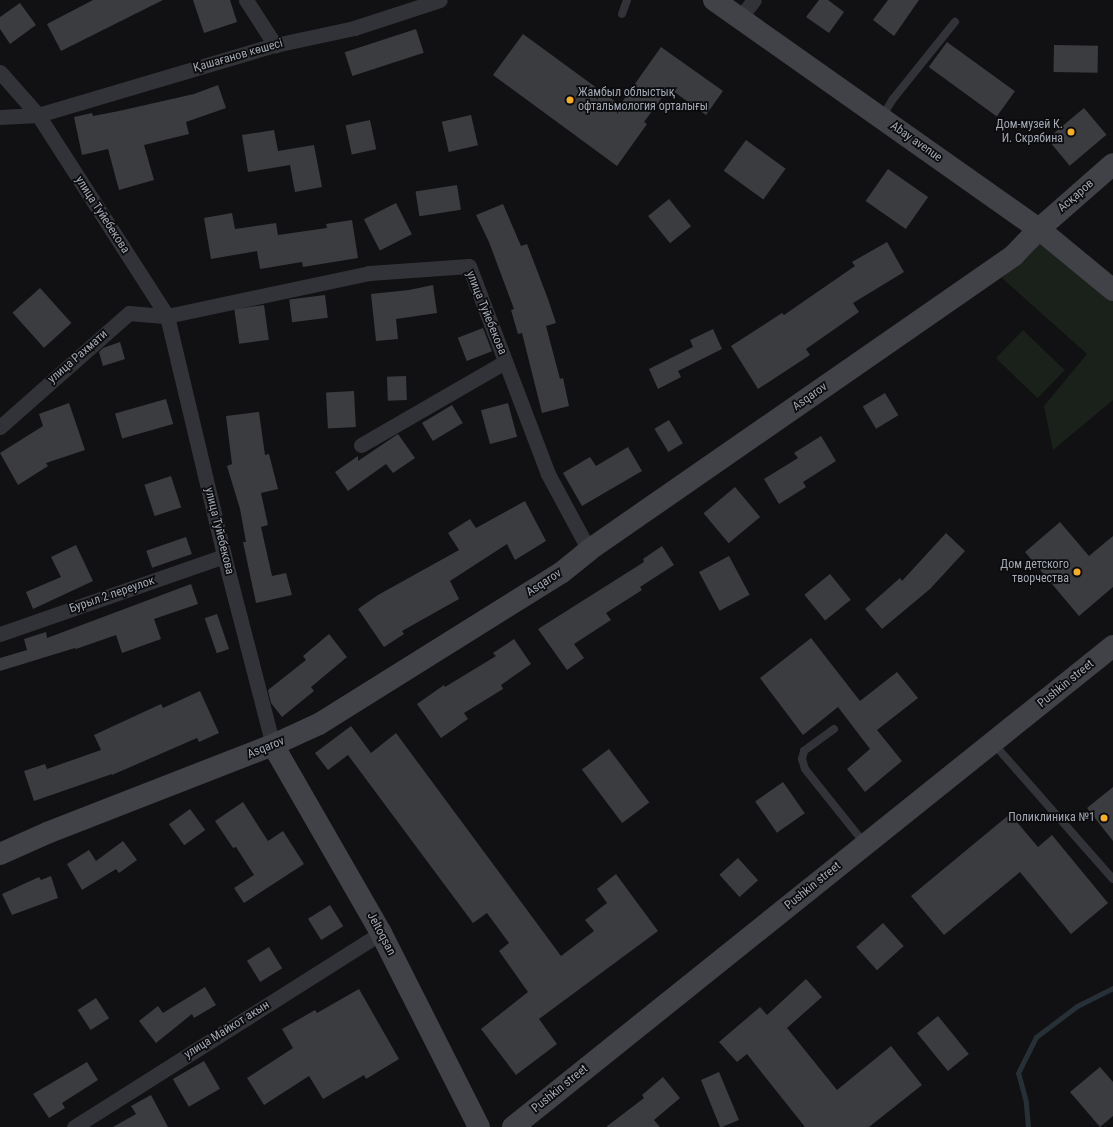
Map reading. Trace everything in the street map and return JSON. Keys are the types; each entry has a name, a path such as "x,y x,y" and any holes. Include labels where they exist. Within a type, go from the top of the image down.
{"main road":[{"name":"Abay avenue","path":"714,0 1039,228 1113,290"},
{"name":"Асқаров","path":"1039,228 1113,164"},
{"name":"Asqarov","path":"0,854 47,833 274,745 318,724 561,573 589,550 1013,256 1039,228"},
{"name":"Pushkin street","path":"513,1127 1113,646"},
{"name":"Jeltoqsan","path":"274,745 381,934 479,1127"}],"street":[{"path":"246,0 275,45"},
{"name":"Қашағанов көшесі","path":"0,117 38,115 275,45 354,28 440,0"},
{"path":"740,19 754,0"},
{"name":"улица Туйебекова","path":"0,72 38,115 167,316 224,556 274,745"},
{"name":"улица Туйебекова","path":"167,316 369,273 469,266 548,474 589,550"},
{"name":"улица Рахмати","path":"0,428 129,313 167,316"},
{"path":"361,445 505,362"},
{"name":"Бурыл 2 переулок","path":"0,634 224,556"},
{"name":"улица Майкот акын","path":"74,1127 381,934"}],"lane":[{"path":"622,14 627,0"},
{"path":"882,118 893,99 955,22"},
{"path":"834,729 804,751 802,760 805,769 865,844"},
{"path":"992,743 1113,879"}],"shaded area":[{"path":"1051,224 1113,292 1113,400 1053,450 1044,406 1087,354 1002,278"},
{"path":"1023,330 1065,370 1038,398 996,358"}],"building":[{"path":"93,0 163,0 61,51 47,24"},
{"path":"193,0 230,0 237,22 204,33"},
{"path":"819,0 828,0 844,12 829,33 806,17"},
{"path":"888,0 919,0 894,36 873,20"},
{"path":"20,3 36,25 10,44 0,29 0,17"},
{"path":"416,29 424,53 352,76 345,52"},
{"name":"Жамбыл облыстық офтальмология орталығы","path":"523,34 620,105 661,47 723,91 706,115 669,88 644,122 647,124 617,166 493,75"},
{"path":"947,42 1015,91 997,116 929,67"},
{"path":"1054,45 1098,46 1098,73 1054,72"},
{"path":"218,85 226,108 186,122 189,134 144,145 154,180 119,190 108,149 82,155 74,117 92,113 93,116 119,111 194,94"},
{"path":"1084,108 1106,135 1070,166 1047,139"},
{"path":"471,115 478,145 449,152 442,122"},
{"path":"370,120 376,149 352,155 346,125"},
{"path":"274,130 278,151 314,145 322,187 295,192 290,165 248,172 242,135"},
{"path":"746,140 786,169 763,200 724,171"},
{"path":"888,169 928,197 906,229 866,201"},
{"path":"457,185 461,210 419,216 416,192"},
{"path":"669,199 691,226 670,243 648,216"},
{"path":"396,203 412,234 380,251 364,219"},
{"path":"503,204 521,246 527,244 556,323 546,326 560,379 563,378 569,406 542,413 522,333 518,334 511,310 514,309 489,242 476,215"},
{"path":"232,213 235,229 276,223 278,235 327,228 326,224 352,220 358,258 303,267 302,262 260,269 257,251 211,259 204,218"},
{"path":"887,242 904,272 853,303 859,312 806,349 810,355 758,389 731,346 782,313 784,315 855,266 852,262"},
{"path":"433,285 437,313 396,319 398,339 376,341 371,294 409,290"},
{"path":"40,288 71,323 44,348 13,313"},
{"path":"325,295 328,318 292,322 289,299"},
{"path":"264,305 269,340 239,344 234,309"},
{"path":"483,328 492,351 467,361 458,338"},
{"path":"713,329 722,349 678,371 681,377 658,389 649,369 693,347 690,340"},
{"path":"120,342 125,359 103,366 99,352 103,348"},
{"path":"406,376 407,400 388,401 387,377"},
{"path":"354,391 356,427 328,428 326,392"},
{"path":"885,393 898,415 876,429 863,406"},
{"path":"166,399 173,424 122,439 115,414"},
{"path":"69,403 85,450 46,463 48,466 18,485 0,453 43,426 39,414"},
{"path":"508,403 517,437 490,444 481,410"},
{"path":"452,405 463,423 433,441 422,423"},
{"path":"259,412 265,455 269,454 278,489 261,493 268,525 261,527 272,576 286,573 292,595 256,603 243,542 246,542 240,509 227,466 232,464 226,416"},
{"path":"669,420 683,443 668,452 654,429"},
{"path":"398,434 415,458 393,473 386,464 348,491 335,472 358,456 358,461"},
{"path":"821,436 836,461 803,482 806,487 779,504 764,479 798,458 794,453"},
{"path":"628,447 642,471 582,506 563,473 590,457 596,466"},
{"path":"171,476 181,507 155,516 144,485"},
{"path":"735,487 760,517 729,543 704,513"},
{"path":"525,501 546,541 515,560 507,544 450,581 459,599 402,631 404,634 384,647 358,609 378,595 459,550 448,533 470,519 476,528"},
{"name":"Дом детского творчества","path":"1060,522 1089,556 1113,536 1113,587 1079,616 1025,552"},
{"path":"946,533 965,551 930,589 882,629 865,609 900,578 902,581"},
{"path":"186,537 192,554 152,568 146,551"},
{"path":"76,545 93,581 33,609 26,592 61,577 51,557"},
{"path":"662,546 674,565 640,587 642,590 606,613 611,620 574,644 584,658 567,670 538,629 644,562 643,559"},
{"path":"729,556 750,595 720,611 699,572"},
{"path":"830,574 851,600 825,620 804,595"},
{"path":"191,584 198,604 154,619 161,639 122,653 116,635 76,649 75,648 0,671 0,658 27,650 24,639 46,632 47,638"},
{"path":"217,614 229,649 217,653 205,618"},
{"path":"329,634 347,657 311,687 314,691 282,717 271,703 268,690 306,660 303,656"},
{"path":"811,638 860,701 897,672 918,698 877,730 902,761 865,792 847,769 870,749 838,707 803,735 760,678"},
{"path":"514,639 531,664 501,685 503,689 464,713 468,719 441,738 417,704 444,685 445,687 496,656 493,653"},
{"path":"200,691 219,733 199,742 197,738 112,775 34,801 24,771 45,764 47,769 101,750 94,735 161,704 163,708"},
{"path":"351,726 371,753 396,733 561,956 594,931 585,920 607,903 597,889 616,874 658,931 539,1019 557,1044 516,1075 481,1029 528,992 499,951 509,943 487,913 473,923 348,755 328,770 315,753"},
{"path":"609,749 649,803 622,823 582,769"},
{"path":"783,782 805,813 777,833 755,802"},
{"name":"Поликлиника №1","path":"1113,787 1113,841 1087,808"},
{"path":"243,802 268,841 283,831 304,864 244,903 234,888 254,875 236,847 233,848 215,821"},
{"path":"190,809 205,830 184,845 169,824"},
{"path":"1010,814 1038,847 1052,835 1108,903 1071,934 1020,872 944,935 911,896"},
{"path":"123,841 137,860 119,873 116,869 82,890 67,864 89,850 96,861"},
{"path":"738,858 758,880 739,897 719,875"},
{"path":"51,876 58,898 12,915 2,894 39,877 41,880"},
{"path":"330,905 343,926 321,940 308,919"},
{"path":"883,923 904,946 877,970 856,947"},
{"path":"269,947 282,968 260,982 247,961"},
{"path":"806,979 822,997 787,1028 837,1090 891,1046 922,1085 869,1127 805,1127 747,1054 737,1062 719,1042 760,1007 767,1015"},
{"path":"205,987 216,1005 194,1018 192,1014 156,1043 139,1021 158,1006 163,1013"},
{"path":"359,989 399,1059 366,1079 364,1075 323,1099 309,1076 264,1105 247,1078 293,1048 282,1029 315,1010 317,1013"},
{"path":"96,998 109,1018 91,1030 78,1010"},
{"path":"938,1016 969,1054 948,1071 917,1033"},
{"path":"204,1061 220,1089 189,1107 173,1079"},
{"path":"87,1062 98,1080 62,1103 65,1108 49,1118 33,1094"},
{"path":"1100,1067 1113,1082 1113,1116 1100,1127 1070,1092"},
{"path":"719,1072 739,1120 722,1127 720,1127 701,1080"},
{"path":"663,1077 680,1098 654,1120 660,1127 606,1127 644,1098 642,1095"},
{"path":"151,1095 168,1127 113,1127 136,1114 131,1106"}],"waterway":[{"path":"1028,1127 1026,1102 1018,1073 1036,1037 1077,1006 1113,988"}],"place":[{"name":"Жамбыл облыстық офтальмология орталығы","path":"570,100"},
{"name":"Дом-музей К. И. Скрябина","path":"1071,132"},
{"name":"Дом детского творчества","path":"1077,572"},
{"name":"Поликлиника №1","path":"1104,818"}]}
